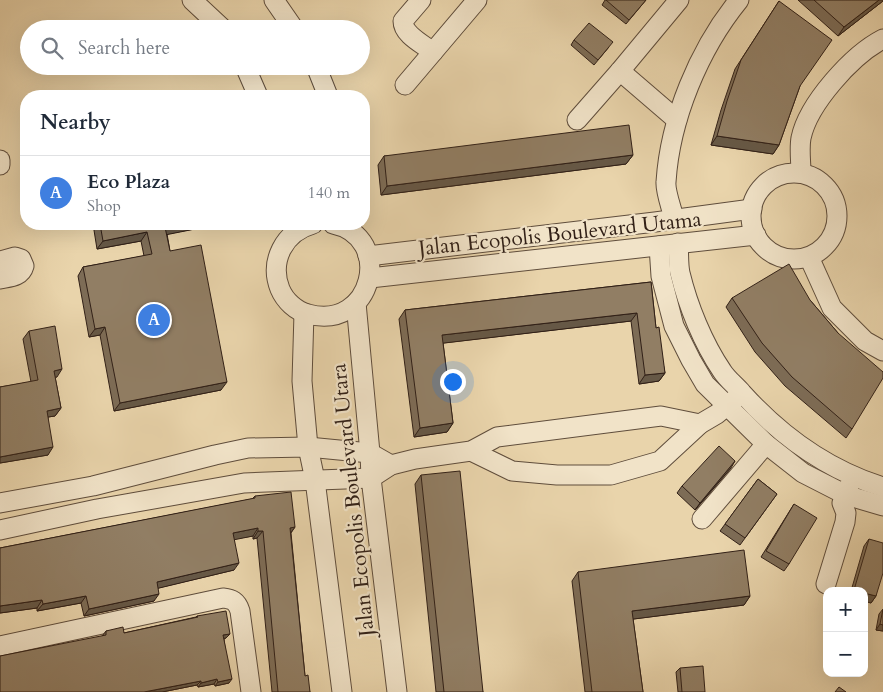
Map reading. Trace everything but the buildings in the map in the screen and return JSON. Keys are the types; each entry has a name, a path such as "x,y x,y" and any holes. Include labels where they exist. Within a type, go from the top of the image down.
{"street":[{"path":"192,0 213,20"},
{"path":"274,0 288,20"},
{"path":"420,0 403,21 404,30 433,52"},
{"path":"405,85 477,0"},
{"path":"577,120 679,0"},
{"path":"655,222 658,203 666,185 677,120 698,64 724,18 739,0"},
{"path":"800,173 801,138 816,104 842,71 873,44 883,39"},
{"path":"620,71 677,120"},
{"path":"249,75 255,90"},
{"path":"320,75 326,90"},
{"path":"0,160 0,166"},
{"path":"800,173 814,178 826,186 834,198 838,212 837,226 832,239 822,250 809,257 796,260 781,258 768,251 759,241 753,228 752,209 754,200 762,188 773,179 786,174 800,173"},
{"path":"666,185 674,219"},
{"name":"Jalan Ecopolis Boulevard Utama","path":"368,256 752,209"},
{"path":"286,232 276,267 277,281 282,294 292,306 304,313 318,317 332,316 345,312 362,296 370,278 370,266 364,245 349,230"},
{"name":"Jalan Ecopolis Boulevard Utama","path":"370,278 756,235"},
{"path":"678,243 680,271 694,315 709,348 723,372 764,417 810,452 853,476 883,487"},
{"path":"659,246 661,276 674,326 705,384 766,444 803,473 846,495 883,506"},
{"path":"0,260 15,257 21,259 24,266 23,271 17,276 0,279"},
{"path":"809,257 832,308 865,341 883,351"},
{"name":"Jalan Ecopolis Boulevard Utara","path":"356,303 370,453 370,478 397,692"},
{"name":"Jalan Ecopolis Boulevard Utara","path":"304,313 302,381 308,447 315,480 342,692"},
{"path":"471,451 512,471 557,475 611,475 660,461 700,424 742,393"},
{"path":"0,530 97,509 244,483 370,478 391,465 415,459 471,451 496,437 661,416 700,424"},
{"path":"702,519 766,444"},
{"path":"0,503 93,486 248,448 308,447 370,453 391,465"},
{"path":"826,584 845,522 846,514 842,503 853,476"},
{"path":"0,646 223,598 231,598 238,604 240,611 251,692"}],"place":[{"name":"Eco Plaza","path":"154,320"}]}
